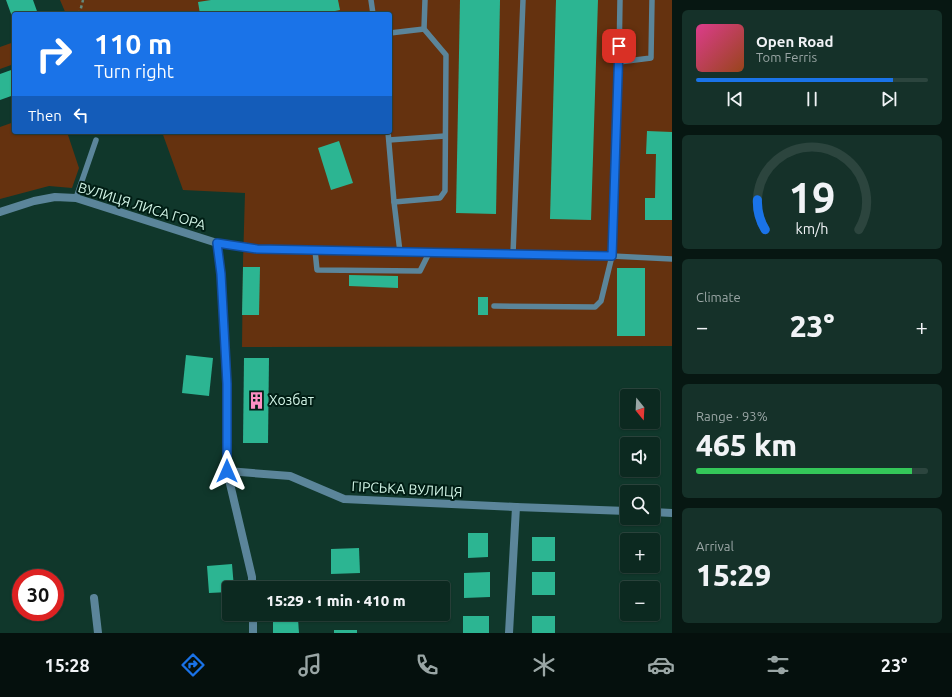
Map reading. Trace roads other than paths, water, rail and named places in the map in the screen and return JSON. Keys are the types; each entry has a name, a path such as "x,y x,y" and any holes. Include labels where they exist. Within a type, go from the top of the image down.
{"street":[{"name":"ВУЛИЦЯ ЛИСА ГОРА","path":"0,212 34,201 55,197 76,198 217,243 221,274 227,384 227,471"},
{"name":"ГІРСЬКА ВУЛИЦЯ","path":"227,471 290,476 344,499 516,508 620,511"},
{"path":"227,471 252,581"},
{"path":"509,633 516,508"},
{"path":"660,512 672,513"},
{"path":"94,598 98,633"},
{"path":"253,621 253,633"}],"lane":[{"path":"371,0 373,12"},
{"path":"394,202 440,198 445,191 446,55 424,29 425,0"},
{"path":"514,254 523,0"},
{"path":"494,306 595,307 601,301 612,256 620,0"},
{"path":"619,62 651,58 652,0"},
{"path":"392,33 424,29"},
{"path":"388,134 400,252"},
{"path":"389,140 445,136"},
{"path":"76,198 96,140"},
{"path":"217,243 257,249 612,256 672,260"},
{"path":"315,250 317,270 420,271 429,253"}],"place":[{"name":"Хозбат","path":"256,400"}]}
